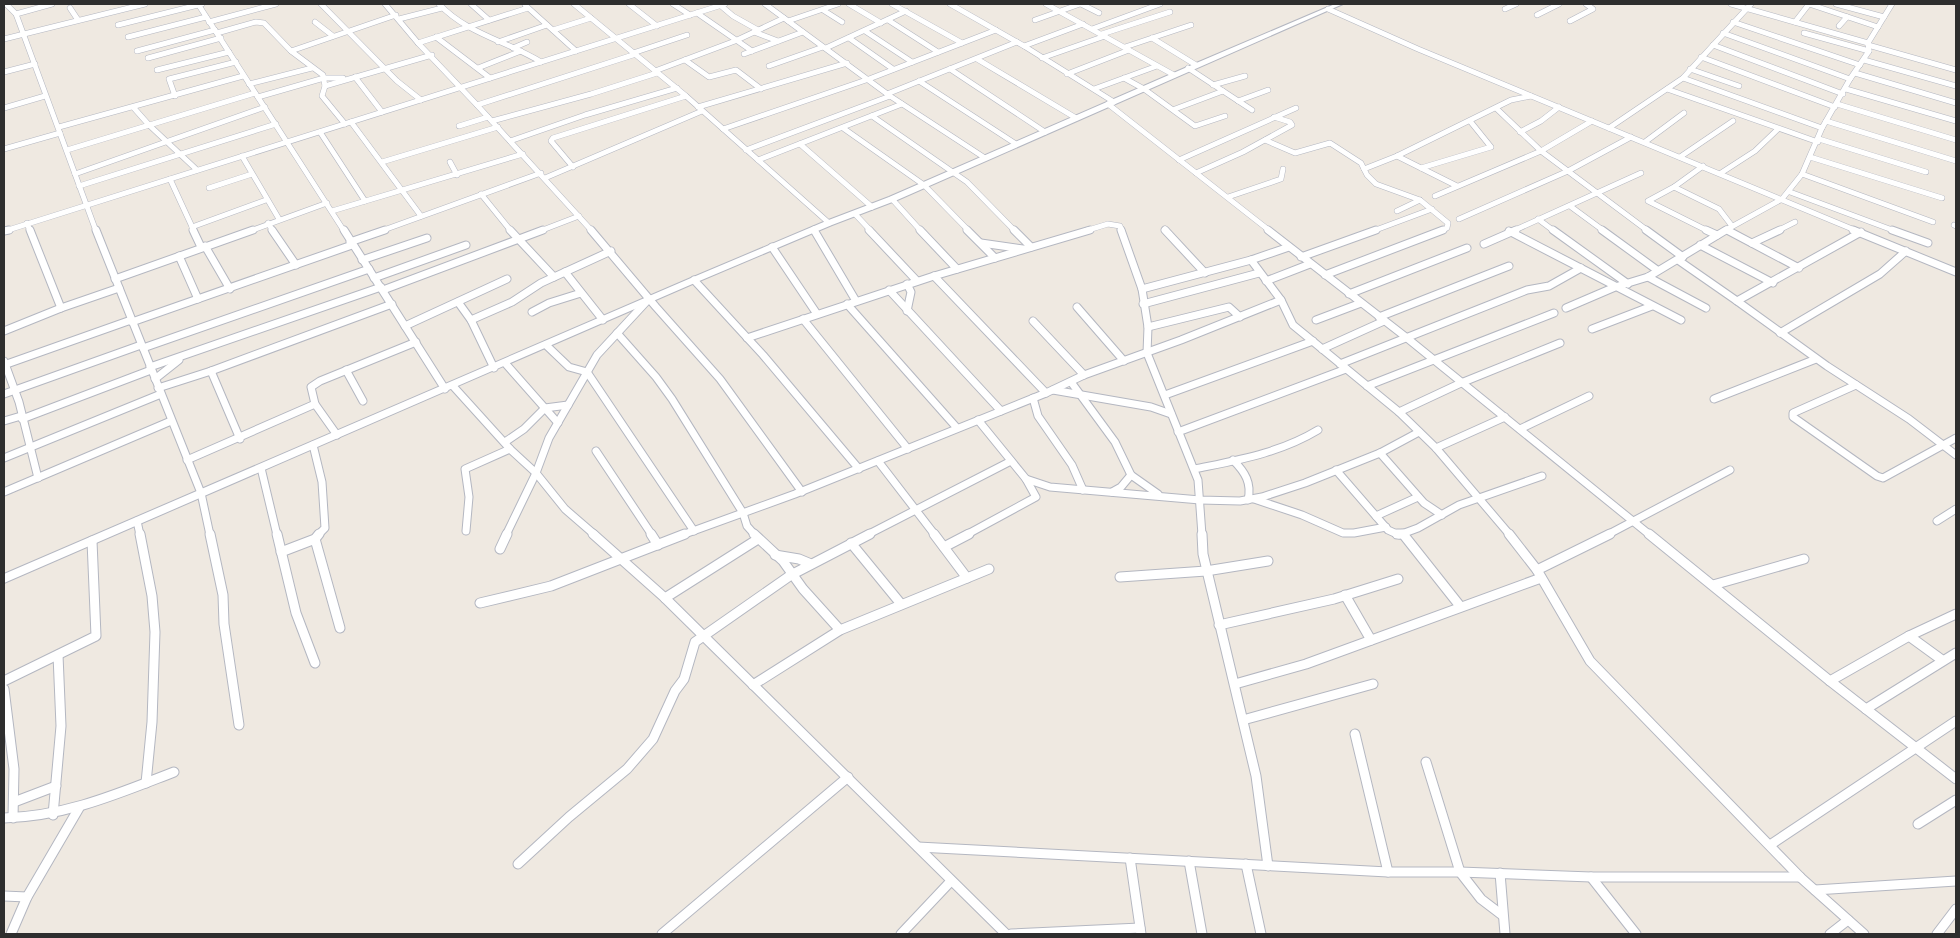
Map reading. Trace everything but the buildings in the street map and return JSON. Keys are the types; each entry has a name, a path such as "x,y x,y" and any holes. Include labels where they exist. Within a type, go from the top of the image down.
{"street":[{"path":"16,14 52,4"},
{"path":"4,39 117,9 145,4"},
{"path":"118,25 200,4 243,76 288,141 351,244 405,326 449,387 536,473 565,509 665,598 848,777 950,881 1006,934"},
{"path":"128,37 276,4"},
{"path":"321,4 408,91 421,100"},
{"path":"385,4 418,43 432,54 459,88 498,127 611,251 648,300 720,379 802,492"},
{"path":"472,5 480,4"},
{"path":"523,4 576,51"},
{"path":"574,4 677,88 829,223"},
{"path":"629,4 657,26"},
{"path":"672,4 690,16"},
{"path":"765,4 869,78 889,95 985,158"},
{"path":"459,126 656,72 786,19 838,4"},
{"path":"850,4 881,22"},
{"path":"892,4 962,43"},
{"path":"953,4 1094,89 1178,160 1407,338 1830,681 1956,779"},
{"path":"1046,4 1174,75"},
{"path":"1035,20 1080,4 1099,14"},
{"path":"1092,28 1160,4"},
{"path":"1505,9 1516,4"},
{"path":"1537,15 1559,4"},
{"path":"1570,21 1593,9 1589,4"},
{"path":"1732,4 1749,6 1869,46 1956,70"},
{"path":"1795,22 1809,4 1878,27"},
{"path":"1836,4 1884,17"},
{"path":"1566,308 1616,287 1648,277 1700,245 1782,200 1802,174 1822,128 1845,91 1850,79 1864,60 1890,4"},
{"path":"4,8 8,5 16,14 86,205 201,493 222,596 224,624 239,725"},
{"path":"472,5 489,20"},
{"path":"4,231 690,16 719,5 728,14 744,20 756,31 778,41"},
{"path":"291,51 349,31 441,6 466,27 541,62"},
{"path":"4,579 694,280 829,223 892,199 1331,6 1558,107 1956,272"},
{"path":"1609,128 1683,78 1749,6"},
{"path":"70,8 78,20"},
{"path":"418,43 528,8"},
{"path":"822,10 842,22"},
{"path":"769,66 850,38 906,11"},
{"path":"1042,58 1170,12"},
{"path":"697,13 752,51"},
{"path":"1839,26 1847,17"},
{"path":"553,30 591,18"},
{"path":"888,20 938,52"},
{"path":"137,51 217,34 262,22 291,51 324,78 326,86 322,96 382,162 422,216"},
{"path":"315,22 333,36"},
{"path":"1734,22 1860,65"},
{"path":"1024,46 1083,24"},
{"path":"498,42 547,25"},
{"path":"1067,74 1152,38 1191,25"},
{"path":"723,129 893,70 996,30"},
{"path":"865,31 912,62"},
{"path":"744,54 803,32"},
{"path":"1804,33 1869,46"},
{"path":"148,58 217,34"},
{"path":"1723,34 1850,79"},
{"path":"477,105 687,35"},
{"path":"436,37 490,78"},
{"path":"850,38 893,70"},
{"path":"1152,38 1192,66 1213,85 1252,110"},
{"path":"513,48 527,42"},
{"path":"746,150 889,95 1017,42"},
{"path":"866,50 884,44"},
{"path":"1713,45 1845,91 1956,121"},
{"path":"157,70 229,52"},
{"path":"478,68 521,52"},
{"path":"326,86 432,54"},
{"path":"1701,57 1836,106 1956,140"},
{"path":"977,59 1076,118"},
{"path":"685,60 709,77 737,70 762,89"},
{"path":"1864,60 1956,86"},
{"path":"174,96 169,79 236,62"},
{"path":"38,478 28,448 16,391 4,363 296,266 480,194 573,167 700,109 847,63"},
{"path":"4,72 35,64"},
{"path":"1094,89 1156,66"},
{"path":"249,84 312,68"},
{"path":"950,69 1045,132"},
{"path":"1690,69 1739,86"},
{"path":"1855,73 1956,103"},
{"path":"4,148 133,107 243,76"},
{"path":"1213,85 1245,76"},
{"path":"66,150 256,95 324,78 354,78"},
{"path":"354,78 382,112"},
{"path":"1124,78 1175,109 1198,126 1225,116"},
{"path":"1683,78 1822,128"},
{"path":"919,81 1016,144"},
{"path":"1509,86 1512,90 1511,100"},
{"path":"510,141 585,115 677,88"},
{"path":"1667,89 1778,129 1926,172"},
{"path":"1238,101 1268,90"},
{"path":"1175,109 1223,91"},
{"path":"4,100 5,107 46,96"},
{"path":"573,167 552,141 553,138 686,96"},
{"path":"1364,169 1470,122 1511,100 1533,96"},
{"path":"758,160 902,104"},
{"path":"133,107 166,142 197,170"},
{"path":"75,174 265,107"},
{"path":"1520,132 1541,121 1558,107"},
{"path":"1178,160 1296,108"},
{"path":"1497,109 1540,151 1737,301 1816,359 1909,419 1956,455"},
{"path":"1645,142 1684,113"},
{"path":"872,116 967,182 1027,248"},
{"path":"1196,173 1292,125 1290,122 1274,117"},
{"path":"1435,196 1540,151 1592,121"},
{"path":"1680,157 1733,121"},
{"path":"1421,168 1491,147 1470,122"},
{"path":"1826,122 1956,161"},
{"path":"79,186 276,124"},
{"path":"382,162 498,127"},
{"path":"843,128 924,185 995,258"},
{"path":"1721,173 1755,151 1778,129"},
{"path":"320,132 365,201"},
{"path":"1459,219 1568,171 1631,137"},
{"path":"1265,140 1298,153 1330,143 1359,160 1367,175 1379,186 1420,200 1448,223 1447,228 1325,276"},
{"path":"800,144 872,207"},
{"path":"332,211 523,154"},
{"path":"242,156 266,200 279,219"},
{"path":"1397,156 1457,186"},
{"path":"1810,157 1942,198"},
{"path":"450,162 457,175"},
{"path":"1703,166 1674,187 1648,201 1717,236"},
{"path":"1228,197 1281,179 1283,169"},
{"path":"1484,244 1509,231 1570,206 1641,173"},
{"path":"210,188 252,174"},
{"path":"1802,174 1933,222"},
{"path":"170,178 192,227 230,288"},
{"path":"1674,187 1719,209 1730,228 1752,243 1799,268"},
{"path":"1790,192 1928,243"},
{"path":"480,194 508,230 554,277"},
{"path":"892,199 958,269"},
{"path":"192,227 266,200"},
{"path":"467,200 486,201"},
{"path":"1397,211 1420,200"},
{"path":"115,279 327,203"},
{"path":"1570,206 1657,270"},
{"path":"1301,257 1432,209"},
{"path":"855,214 917,281"},
{"path":"4,420 22,418 184,356 382,289 579,216"},
{"path":"1538,219 1628,284"},
{"path":"1752,243 1794,222"},
{"path":"28,223 61,308"},
{"path":"268,223 296,266"},
{"path":"747,338 907,284 1108,224 1117,225 1120,228 1142,289 1148,327 1147,353 1178,432 1195,469 1200,500 1206,571 1236,684 1256,776 1268,866"},
{"path":"1165,229 1205,273"},
{"path":"814,230 856,301"},
{"path":"1509,231 1681,320"},
{"path":"1737,301 1773,283 1861,232"},
{"path":"362,260 427,238"},
{"path":"374,278 466,245"},
{"path":"1700,245 1773,283"},
{"path":"984,246 1027,248"},
{"path":"981,262 984,246"},
{"path":"772,247 817,314"},
{"path":"1142,289 1251,260 1289,247"},
{"path":"1349,294 1467,248"},
{"path":"471,320 512,302 554,277 611,251"},
{"path":"1780,333 1880,274 1906,251"},
{"path":"179,256 198,299"},
{"path":"1251,260 1281,300 1290,320 1322,350 1399,412 1436,448 1539,574 1590,661 1800,877 1864,934"},
{"path":"1266,281 1310,264"},
{"path":"1322,350 1382,319 1509,266"},
{"path":"1178,432 1267,400 1407,338 1527,290 1549,286 1581,268"},
{"path":"4,395 369,270"},
{"path":"565,272 603,320"},
{"path":"1143,304 1259,273"},
{"path":"934,276 1049,392 1151,407 1171,414"},
{"path":"1648,277 1706,308"},
{"path":"405,326 507,279"},
{"path":"694,280 747,338 859,469"},
{"path":"907,284 911,292 907,311"},
{"path":"4,331 61,308 119,288"},
{"path":"889,290 1001,411"},
{"path":"532,312 548,303 581,293"},
{"path":"500,549 536,473 549,438 587,372 602,348 648,300"},
{"path":"480,603 551,586 620,558 802,492 1049,392 1084,375 1147,353 1281,300"},
{"path":"458,302 471,320 494,368"},
{"path":"1316,320 1362,303"},
{"path":"4,458 159,391 392,304"},
{"path":"847,304 957,428"},
{"path":"1592,329 1652,306"},
{"path":"1077,307 1124,361"},
{"path":"1148,327 1229,307 1240,317"},
{"path":"1368,386 1554,313"},
{"path":"803,319 908,449"},
{"path":"1033,321 1084,375"},
{"path":"617,333 656,377 672,399 743,513 747,526 786,566 840,630"},
{"path":"1165,395 1313,341"},
{"path":"337,435 315,404 311,387 320,381 416,342"},
{"path":"1399,412 1461,383 1560,343"},
{"path":"546,345 554,355 574,369 587,372 694,531"},
{"path":"155,379 184,356"},
{"path":"1714,399 1816,359"},
{"path":"505,363 558,424"},
{"path":"346,370 363,401"},
{"path":"211,371 240,439"},
{"path":"1071,382 1115,442 1131,475 1138,482 1160,495"},
{"path":"1856,385 1793,413 1793,417 1877,476 1883,478 1956,438"},
{"path":"4,395 19,402"},
{"path":"1520,429 1589,396"},
{"path":"1033,398 1038,416 1065,454 1083,490"},
{"path":"187,460 240,439 315,404"},
{"path":"466,531 469,497 465,469 508,446 545,408 568,405"},
{"path":"1436,448 1505,417"},
{"path":"978,420 1026,479 1036,497"},
{"path":"4,492 171,421"},
{"path":"1195,469 1293,445 1318,430"},
{"path":"1026,479 1050,487 1083,490 1160,495 1200,500 1251,499 1305,483 1380,453 1419,432"},
{"path":"281,552 315,539 324,530 326,525 322,500 322,482 313,445"},
{"path":"596,451 658,544"},
{"path":"1380,453 1424,504 1442,515"},
{"path":"1234,460 1248,477 1251,499"},
{"path":"878,461 967,578"},
{"path":"518,864 569,817 627,769 654,739 675,691 684,679 694,644 703,636 810,564 914,509 1011,461"},
{"path":"261,468 296,613 315,663"},
{"path":"1336,470 1386,527 1393,533 1403,534 1460,505 1542,476"},
{"path":"1236,684 1306,664 1539,574 1632,521 1730,470"},
{"path":"1112,492 1121,487 1131,475"},
{"path":"944,547 1004,516 1050,487"},
{"path":"1376,516 1418,497"},
{"path":"1251,499 1302,515 1343,533 1354,533 1386,527"},
{"path":"1937,521 1956,509"},
{"path":"137,521 152,596 155,632 152,722 146,783"},
{"path":"1403,534 1460,606"},
{"path":"315,539 340,628"},
{"path":"665,598 758,539"},
{"path":"4,681 93,640 96,636 92,541"},
{"path":"851,542 902,604"},
{"path":"776,555 799,559 810,564"},
{"path":"1713,585 1804,559"},
{"path":"1120,577 1206,571 1268,561"},
{"path":"754,685 840,630 989,569"},
{"path":"1219,625 1252,619 1346,595 1398,579"},
{"path":"1346,595 1370,640"},
{"path":"1830,681 1909,636 1956,614"},
{"path":"1909,636 1942,660"},
{"path":"1866,709 1956,653"},
{"path":"53,815 62,726 58,655"},
{"path":"1243,720 1373,684"},
{"path":"4,689 14,756 14,802 8,818 53,815 79,808 174,772"},
{"path":"1770,845 1918,749 1956,721"},
{"path":"1355,734 1388,872"},
{"path":"1426,762 1460,872 1481,899 1502,915"},
{"path":"662,934 848,777"},
{"path":"14,802 56,786"},
{"path":"1918,824 1956,800"},
{"path":"11,934 27,897 79,808"},
{"path":"918,847 1388,872 1460,872 1591,877 1800,877"},
{"path":"1011,934 1108,928 1140,931 1130,858"},
{"path":"1189,861 1202,934"},
{"path":"1246,864 1261,934"},
{"path":"1500,873 1505,934"},
{"path":"1591,877 1636,934"},
{"path":"901,934 950,881"},
{"path":"1815,890 1956,881"},
{"path":"4,896 27,897"},
{"path":"1937,934 1956,908"},
{"path":"1830,934 1848,920"}]}
